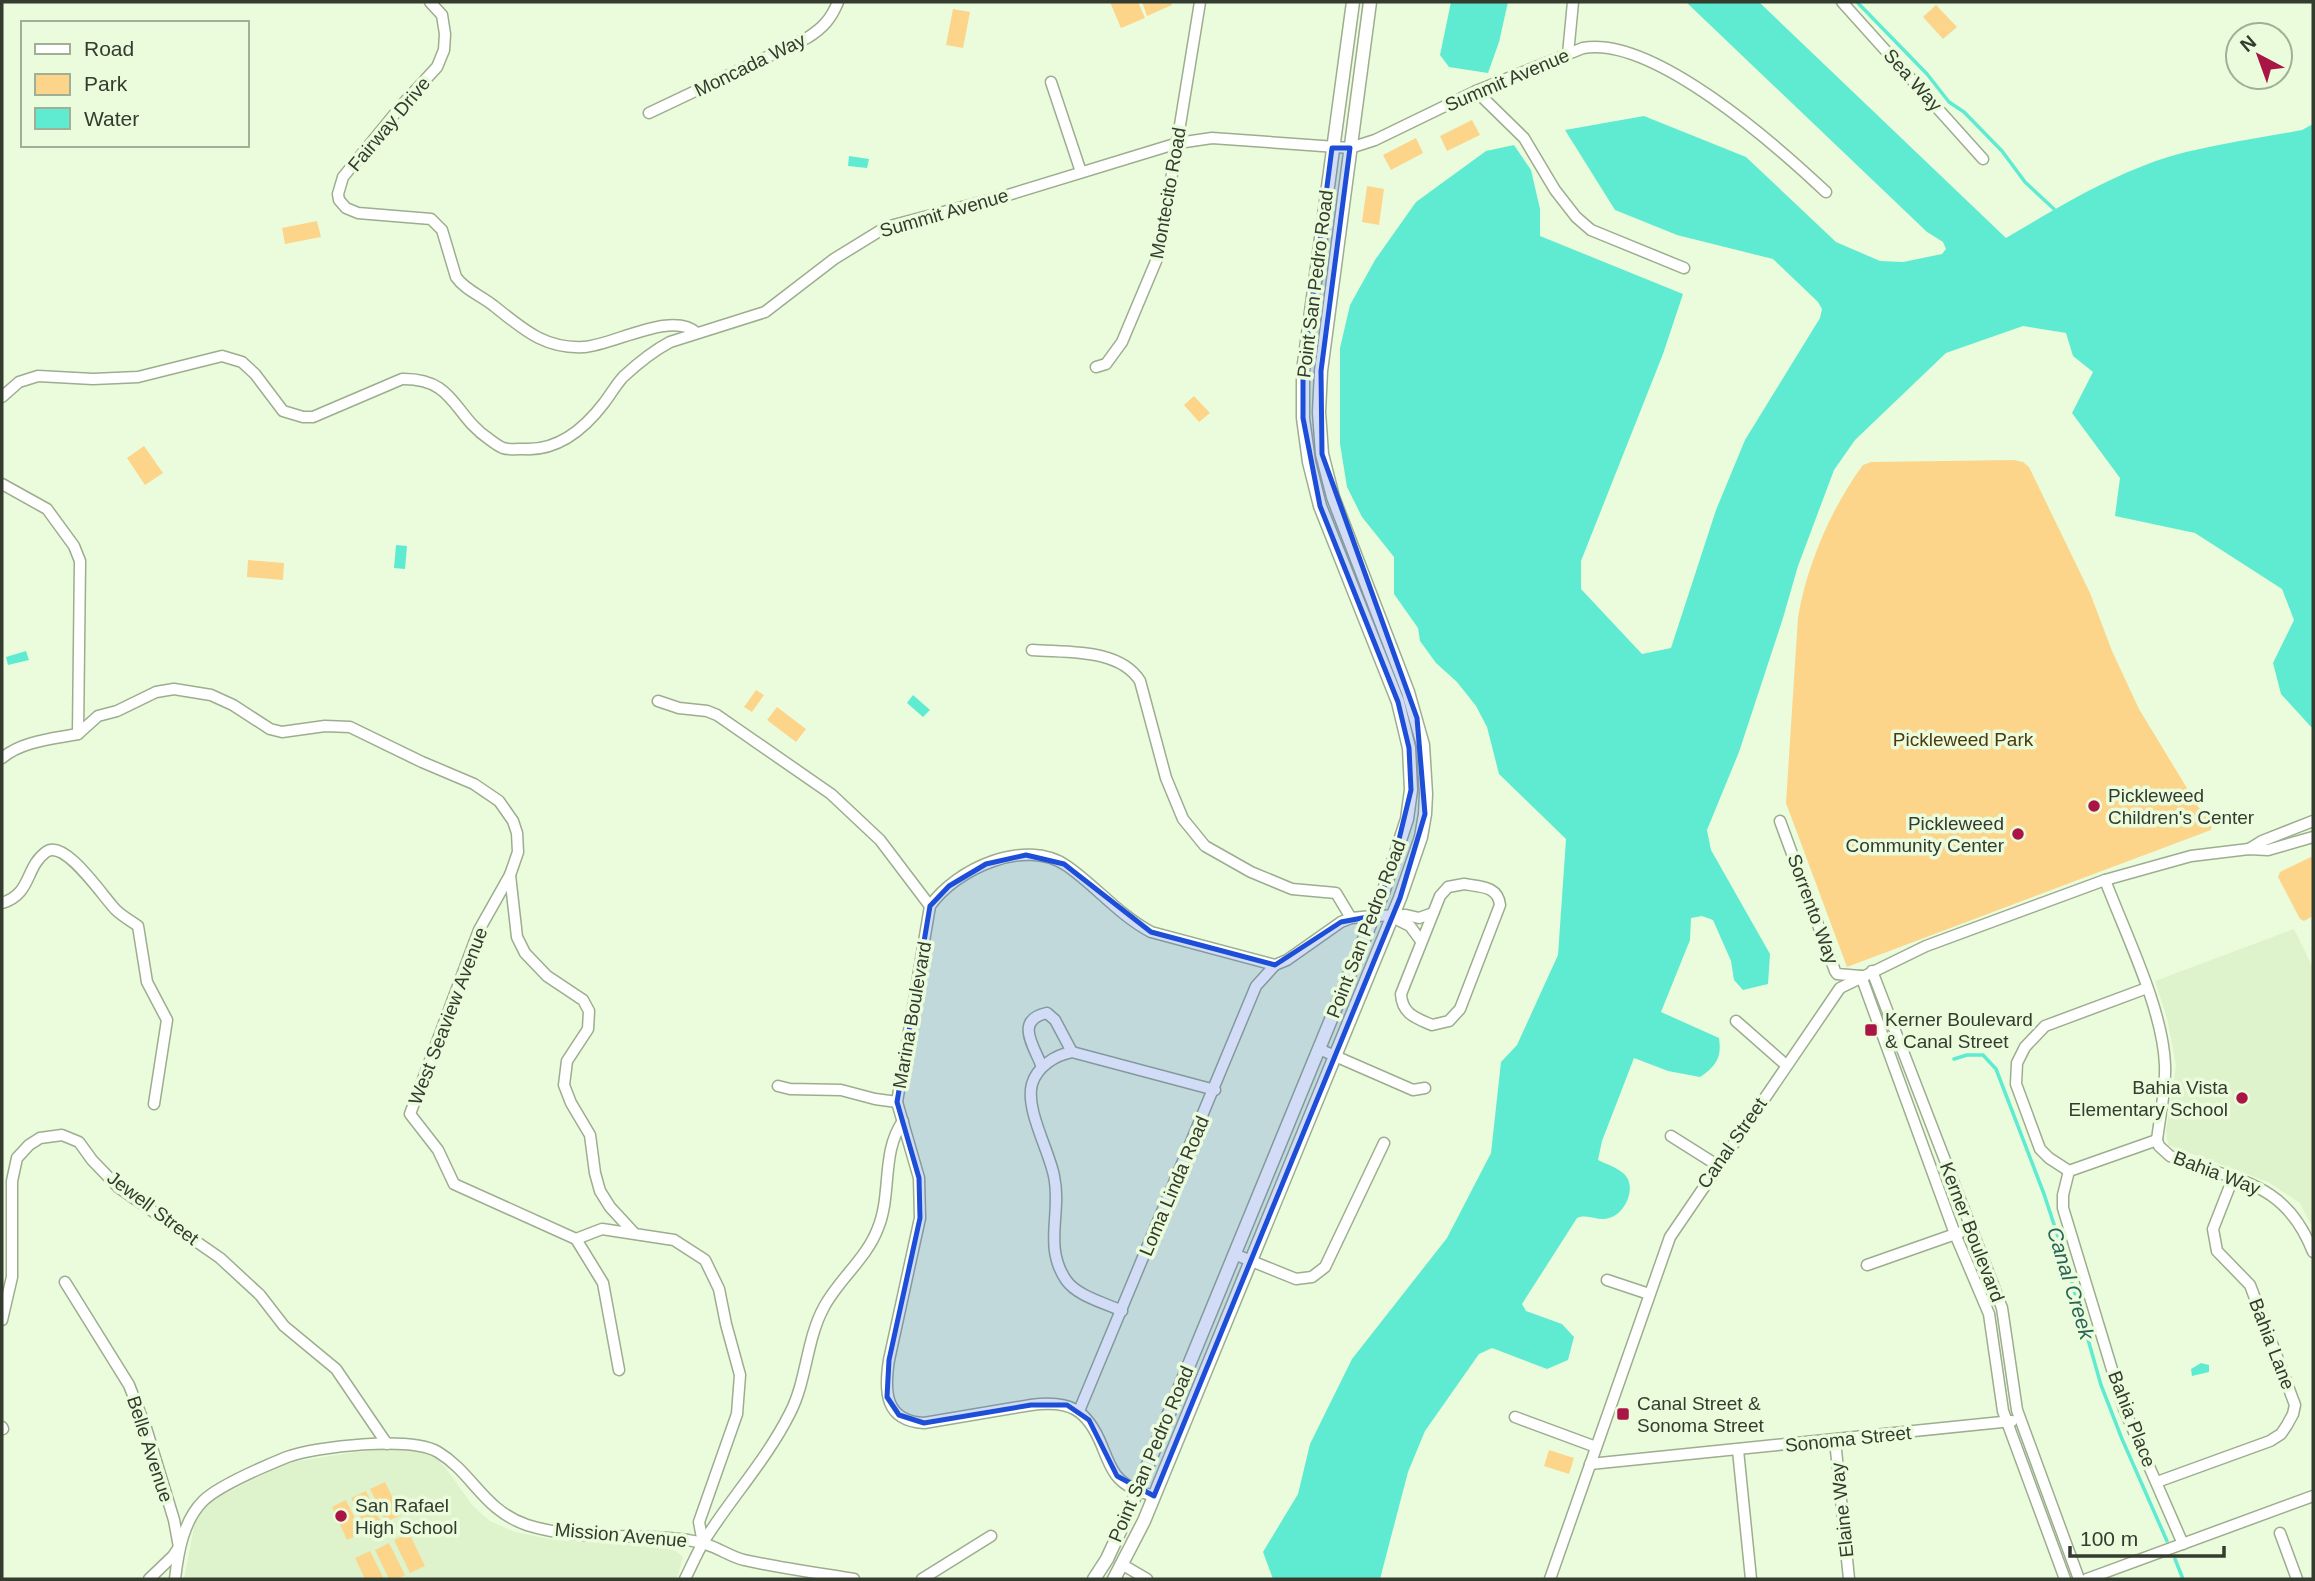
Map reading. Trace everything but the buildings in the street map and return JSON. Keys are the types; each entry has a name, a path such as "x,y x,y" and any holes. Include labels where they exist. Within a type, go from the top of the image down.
{"main road":[{"name":"Point San Pedro Road","path":"1094,1579 1107,1559 1319,1049 1396,856 1407,819 1411,790 1409,748 1398,702 1320,506 1309,462 1304,418 1303,371 1353,2"},
{"name":"Point San Pedro Road","path":"1114,1579 1137,1539 1392,917 1421,837 1426,794 1423,745 1408,692 1333,497 1322,454 1319,412 1321,372 1370,2"}],"street":[{"name":"Fairway Drive","path":"430,2 442,15 445,34 444,50 437,67 343,177 339,200 346,208 358,213 430,219 437,223 442,230 456,277 460,282 534,337 561,345 585,347 672,325 691,328 697,333"},
{"name":"Moncada Way","path":"649,113 807,38 820,30 832,17 838,2"},
{"name":"Montecito Road","path":"1096,367 1106,364 1122,342 1159,254 1200,2"},
{"path":"1568,54 1573,2"},
{"name":"Sea Way","path":"1842,2 1983,159"},
{"name":"Summit Avenue","path":"2,397 19,382 38,376 93,379 138,377 222,356 242,362 255,374 283,411 292,415 313,417 402,379 415,379 427,381 443,389 477,431 503,448 533,450 574,435 623,378 657,349 670,342 765,313 834,259 886,227 1008,195 1178,144 1212,138 1350,148 1375,140 1476,91 1594,46 1623,51 1674,74 1781,149 1826,192"},
{"path":"1051,82 1081,172"},
{"path":"1476,91 1524,138 1555,190 1576,217 1591,230 1684,268"},
{"path":"2,484 47,509 74,546 80,561 78,734"},
{"path":"1032,650 1107,656 1132,668 1140,681 1166,778 1183,819 1205,846 1251,872 1292,889 1336,893 1351,918"},
{"path":"2,758 14,749 32,743 78,734 99,716 117,711 156,692 174,689 211,695 233,705 270,729 282,732 325,726 350,727 422,762 474,783 499,801 513,821 517,833 518,852 510,874 514,924 525,953 547,976 583,1000 589,1011 587,1029 567,1061 564,1085 590,1135 600,1191 610,1207 635,1233"},
{"path":"658,701 717,715 831,793 880,840 930,906 958,879 992,860 1037,856 1064,864 1136,924 1152,932 1275,965 1351,918 1406,915 1419,918 1433,913"},
{"name":"Sorrento Way","path":"1780,821 1835,971 1837,974 1861,976"},
{"path":"2249,849 2262,841 2313,821"},
{"name":"Canal Street","path":"1550,1579 1673,1230 1837,992 1861,976 1926,946 2105,880 2191,856 2249,849 2268,850 2313,837"},
{"path":"2,903 13,900 22,891 38,860 47,850 57,849 72,859 118,912 138,926 147,982 167,1020 154,1104"},
{"name":"West Seaview Avenue","path":"510,874 479,930 410,1114 438,1150 454,1184 576,1239"},
{"name":"Bahia Way","path":"2105,880 2159,1022 2165,1063 2165,1085 2157,1140 2159,1146 2170,1156 2266,1191 2287,1206 2305,1231 2313,1250"},
{"path":"1464,884 1492,889 1499,896 1500,905 1460,1009 1449,1021 1438,1025 1432,1025 1409,1014 1401,1005 1401,994 1421,941 1440,896 1448,887 1464,884"},
{"name":"Marina Boulevard","path":"930,906 897,1101 919,1178 920,1217 886,1380 887,1396 892,1409 911,1423 1048,1403 1066,1405 1080,1411"},
{"path":"1392,917 1410,926 1421,941"},
{"name":"Loma Linda Road","path":"1080,1411 1256,986 1275,965"},
{"name":"Kerner Boulevard","path":"1872,971 2002,1308 2017,1410 2079,1579"},
{"name":"Kerner Boulevard","path":"1861,976 1955,1234 1989,1314 2003,1411 2065,1579"},
{"path":"2147,988 2045,1027 2025,1047 2017,1063 2016,1084 2040,1149 2069,1171 2157,1140"},
{"path":"1042,1067 1028,1029 1029,1022 1035,1016 1047,1013 1055,1020 1072,1052"},
{"path":"1735,1021 1786,1065"},
{"path":"1319,1049 1413,1090 1425,1088"},
{"path":"1122,1311 1068,1284 1058,1266 1053,1246 1055,1179 1031,1103 1031,1086 1035,1075 1062,1054 1072,1052 1214,1090"},
{"path":"778,1086 790,1089 841,1090 897,1101"},
{"path":"685,1579 703,1543 790,1414 802,1385 815,1330 824,1307 862,1256 878,1229 887,1193 890,1149 895,1133 903,1121"},
{"name":"Jewell Street","path":"2,1320 12,1277 12,1181 17,1158 40,1138 62,1135 79,1142 119,1188 220,1258 260,1295 284,1326 336,1369 387,1444"},
{"path":"1671,1136 1717,1165"},
{"path":"1234,1254 1296,1279 1312,1277 1325,1267 1384,1143"},
{"name":"Bahia Place","path":"2069,1171 2063,1195 2063,1209 2124,1409 2183,1544"},
{"name":"Bahia Lane","path":"2157,1482 2270,1441 2281,1434 2293,1414 2295,1405 2291,1391 2262,1322 2250,1285 2217,1251 2213,1229 2233,1178"},
{"path":"1867,1265 1970,1228"},
{"path":"619,1370 603,1283 576,1239 602,1229 674,1240 705,1260 719,1289 740,1375 737,1414 699,1522 703,1543"},
{"path":"1607,1280 1649,1294"},
{"name":"Belle Avenue","path":"65,1282 129,1385 146,1428 174,1520 178,1547"},
{"path":"1080,1411 1097,1434 1117,1476 1136,1490 1154,1496"},
{"path":"1515,1417 1596,1447"},
{"name":"Sonoma Street","path":"1590,1464 2021,1420"},
{"name":"Elaine Way","path":"1835,1440 1849,1579"},
{"name":"Mission Avenue","path":"175,1579 178,1547 197,1508 220,1488 289,1457 326,1449 387,1444 413,1445 437,1452 457,1467 490,1504 528,1525 596,1537 677,1539 703,1543 742,1559 854,1579"},
{"path":"1738,1450 1751,1579"},
{"path":"2087,1579 2313,1496"},
{"path":"2280,1533 2297,1579"},
{"path":"922,1579 991,1536"},
{"path":"149,1579 173,1556 178,1547"},
{"path":"1123,1565 1147,1579"}],"highlighted area":[{"path":"1332,148 1350,148 1321,371 1322,454 1417,718 1425,814 1400,898 1154,1496 1117,1476 1089,1420 1067,1405 1031,1405 924,1423 899,1415 887,1397 889,1360 920,1218 919,1178 897,1102 930,906 949,886 986,864 1026,855 1064,864 1151,932 1275,965 1341,922 1373,916 1392,868 1411,790 1409,748 1398,702 1320,506 1303,418 1303,371"}],"shaded area":[{"name":"Bahia Vista Elementary School","path":"2294,929 2313,968 2313,1229 2300,1203 2268,1182 2168,1145 2166,1131 2176,1065 2167,1018 2155,981"},
{"name":"San Rafael High School","path":"400,1448 417,1449 433,1455 473,1506 490,1521 515,1532 555,1540 665,1547 683,1557 677,1579 184,1579 195,1522 200,1511 212,1500 287,1463"}],"green space":[{"path":"1110,2 1138,2 1145,18 1121,28"},
{"path":"1142,2 1171,2 1172,5 1147,16"},
{"path":"1936,5 1957,27 1943,39 1923,17"},
{"path":"953,9 970,12 963,48 946,45"},
{"path":"1472,120 1480,135 1447,151 1440,136"},
{"path":"1416,138 1423,153 1391,170 1383,155"},
{"path":"1367,186 1384,189 1379,225 1362,222"},
{"path":"317,221 321,237 285,244 282,228"},
{"path":"1194,396 1210,413 1199,422 1184,405"},
{"path":"144,446 163,473 145,485 127,458"},
{"name":"Pickleweed Park","path":"2014,460 2029,467 2090,593 2112,651 2139,709 2199,808 2214,814 2211,830 1847,967 1786,803 1798,617 1807,577 1831,518 1863,465 1871,462"},
{"path":"248,560 284,563 283,580 247,577"},
{"path":"756,690 764,695 752,712 744,707"},
{"path":"777,707 806,729 796,742 767,720"},
{"path":"2313,856 2313,916 2304,921 2300,919 2278,877 2280,872"},
{"path":"1549,1450 1574,1458 1569,1474 1544,1466"},
{"path":"385,1482 401,1515 386,1522 370,1489"},
{"path":"366,1491 382,1524 367,1531 351,1498"},
{"path":"346,1500 362,1533 347,1540 332,1507"},
{"path":"409,1533 425,1566 410,1573 394,1540"},
{"path":"389,1543 405,1575 397,1579 389,1579 375,1550"},
{"path":"370,1551 384,1579 365,1579 355,1558"}],"water":[{"path":"1451,2 1508,2 1499,42 1488,73 1449,67 1440,55"},
{"path":"1686,2 1759,2 2006,238 2093,189 2162,159 2302,130 2313,124 2313,729 2281,694 2273,663 2294,620 2282,589 2195,533 2115,516 2120,478 2072,413 2093,372 2073,356 2066,333 2023,326 1946,353 1855,440 1834,470 1798,566 1739,752 1707,830 1711,850 1770,954 1768,984 1743,990 1734,980 1731,961 1713,920 1702,916 1691,918 1690,940 1661,1012 1719,1038 1719,1056 1714,1065 1700,1077 1668,1071 1634,1058 1602,1141 1598,1160 1617,1169 1627,1178 1630,1191 1625,1205 1609,1218 1577,1218 1522,1304 1526,1311 1562,1324 1574,1337 1568,1360 1547,1369 1492,1348 1479,1354 1425,1431 1408,1472 1380,1579 1273,1579 1263,1552 1298,1494 1310,1444 1352,1359 1447,1238 1491,1153 1501,1062 1517,1045 1558,955 1566,839 1499,774 1487,727 1476,706 1457,682 1436,663 1420,641 1418,628 1394,594 1394,557 1362,517 1347,487 1340,444 1340,348 1350,305 1375,260 1416,202 1486,151 1514,145 1531,170 1540,209 1540,236 1683,294 1663,354 1581,561 1581,589 1642,654 1671,648 1716,510 1745,440 1820,318 1822,309 1773,259 1677,235 1615,210 1565,130 1644,116 1746,157 1836,242 1880,261 1903,262 1942,254 1946,249 1943,242 1927,232"},
{"path":"849,156 869,159 867,168 848,166"},
{"path":"396,545 407,546 405,569 394,568"},
{"path":"26,651 29,660 8,665 6,657"},
{"path":"913,695 930,710 923,717 907,703"},
{"path":"2201,1363 2209,1365 2209,1372 2192,1376 2191,1369"}],"waterway":[{"path":"1857,2 1927,74 1949,102 1964,112 2002,151 2025,182 2054,209"},
{"name":"Canal Creek","path":"1954,1059 1967,1055 1983,1055 1996,1069 2044,1194 2101,1385 2167,1541"},
{"name":"Canal Creek","path":"2175,1559 2183,1579"}],"place":[{"name":"Pickleweed Children's Center","path":"2094,806"},
{"name":"Pickleweed Community Center","path":"2018,834"},
{"name":"Kerner Boulevard & Canal Street","path":"1871,1030"},
{"name":"Bahia Vista Elementary School","path":"2242,1098"},
{"name":"Canal Street & Sonoma Street","path":"1623,1414"},
{"name":"San Rafael High School","path":"341,1516"}]}
